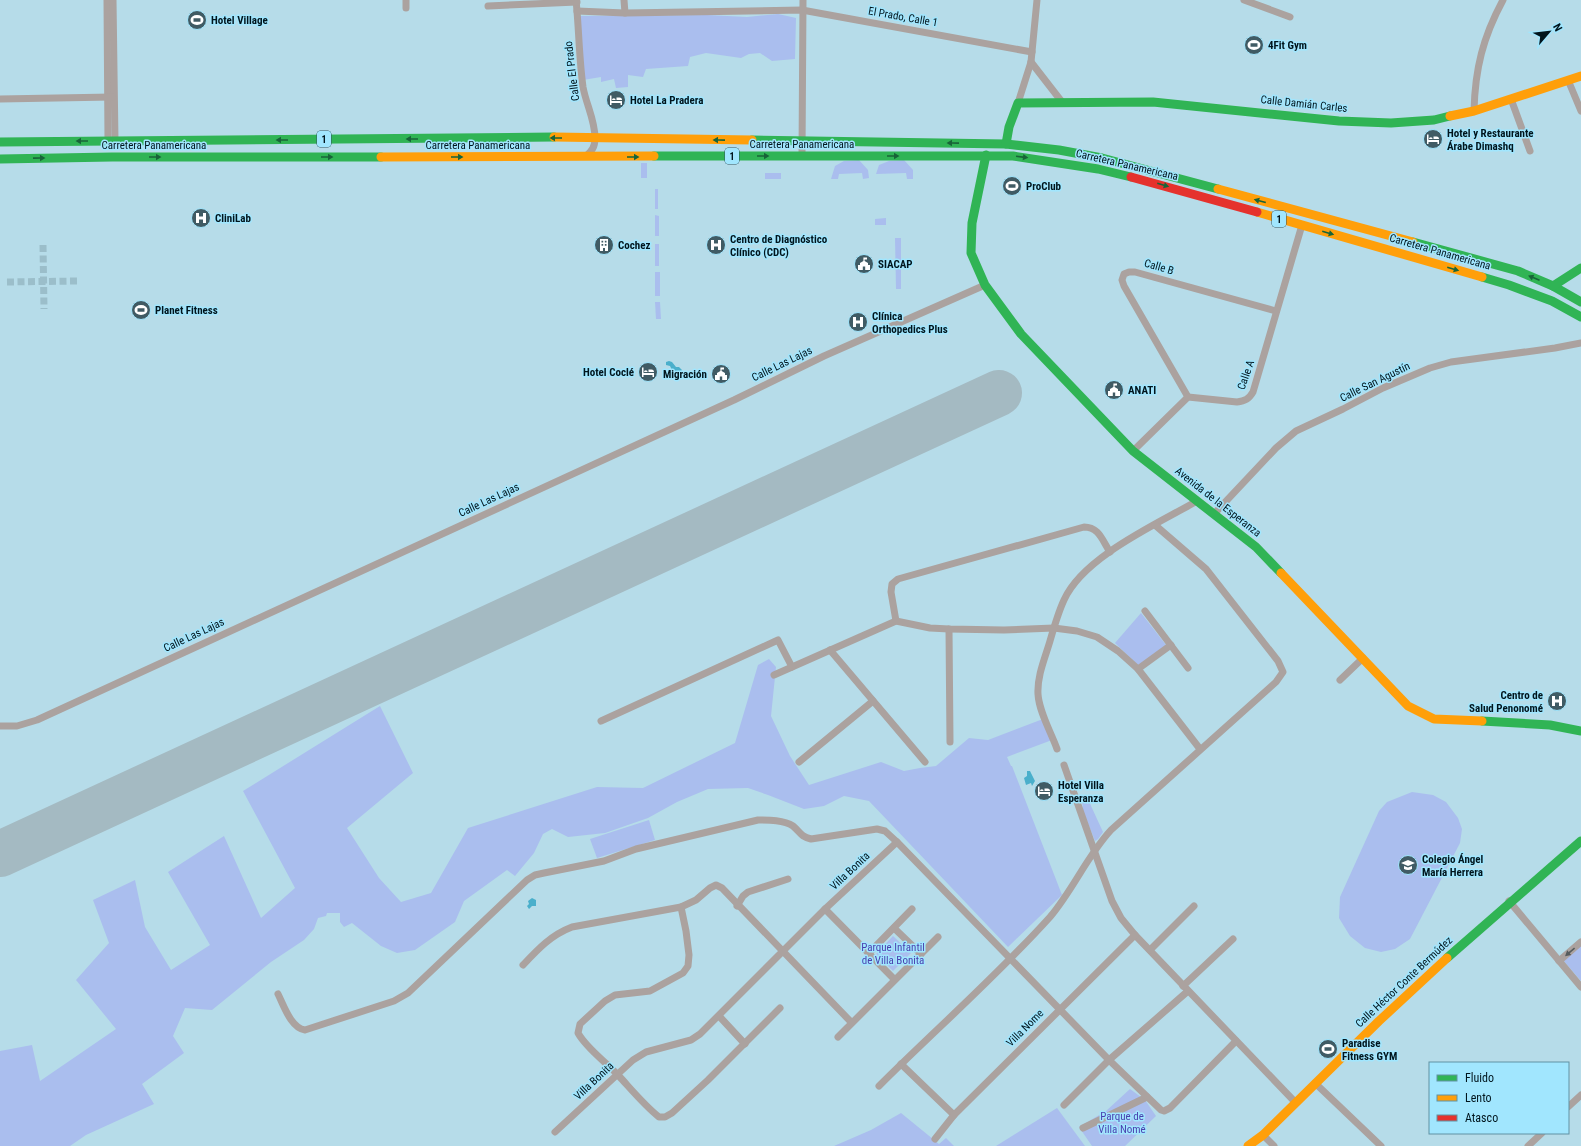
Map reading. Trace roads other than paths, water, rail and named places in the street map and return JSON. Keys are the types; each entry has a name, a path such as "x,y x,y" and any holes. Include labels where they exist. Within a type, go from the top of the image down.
{"main road":[{"name":"Calle Damián Carles","path":"1018,103 1153,102 1339,121 1391,123 1434,120 1474,111 1581,76"},
{"path":"969,156 988,150 1003,150 1006,144 1009,127 1018,103"},
{"path":"992,144 1002,136 1009,127"},
{"name":"Carretera Panamericana","path":"0,142 111,143 595,137 1006,144 1059,150 1102,158 1518,271 1553,286 1581,302"},
{"path":"91,157 111,143 127,157"},
{"name":"1","path":"802,156 809,150 818,147 902,147 908,146 912,143"},
{"name":"Avenida de la Esperanza","path":"986,155 972,223 971,240 971,253 984,286 1021,334 1104,422 1133,450 1256,547 1408,706 1421,714 1434,719 1550,724 1581,731"},
{"name":"Carretera Panamericana","path":"0,159 91,157 1013,156 1098,168 1148,181 1509,285 1552,301 1581,316"},
{"path":"1509,285 1524,286 1542,292 1581,268"},
{"name":"Calle Héctor Conte Bermúdez","path":"1248,1146 1263,1135 1428,974 1509,901 1581,841"}],"street":[{"path":"107,0 111,97"},
{"path":"111,143 113,0"},
{"path":"624,0 626,13"},
{"path":"802,156 803,0"},
{"path":"1018,103 1031,62 1037,0"},
{"path":"1244,0 1290,17"},
{"path":"1474,111 1474,84 1480,54 1493,18 1503,0"},
{"path":"488,6 576,1"},
{"name":"Calle El Prado","path":"576,1 581,73 588,106 594,120 595,137"},
{"name":"El Prado, Calle 1","path":"577,11 626,13 802,10 1032,52"},
{"path":"1031,62 1062,102"},
{"path":"1568,80 1581,111"},
{"path":"0,99 111,97"},
{"path":"1511,99 1530,150"},
{"path":"595,137 601,149 610,157"},
{"path":"585,157 593,148 595,137"},
{"name":"Calle A","path":"1188,396 1237,402 1244,401 1249,398 1253,392 1302,225"},
{"name":"Calle B","path":"1188,396 1124,286 1122,280 1124,274 1135,272 1276,311"},
{"name":"Calle Las Lajas","path":"0,726 17,726 37,720 734,400 824,356 984,286"},
{"name":"Calle San Agustín","path":"1214,514 1276,448 1296,430 1343,409 1383,388 1430,368 1451,362 1581,343"},
{"path":"1133,450 1188,396"},
{"path":"1057,748 1038,695 1039,677 1064,600 1074,583 1087,569 1110,552 1197,501"},
{"path":"879,1086 1046,921 1064,900 1094,852 1111,830 1276,682 1283,672 1278,661 1206,569 1155,525"},
{"path":"896,621 891,592 892,584 898,579 1084,527 1092,527 1097,531 1110,552"},
{"path":"1145,611 1188,668"},
{"path":"774,675 896,621 930,628 1004,630 1054,628 1077,631 1097,637 1118,650 1138,669 1200,749"},
{"path":"949,629 950,742"},
{"path":"601,721 778,640 792,668"},
{"path":"1138,669 1171,645"},
{"path":"830,650 925,762"},
{"path":"1340,680 1363,658"},
{"path":"799,762 873,701"},
{"path":"1064,765 1112,901 1121,918 1135,935 1296,1102"},
{"path":"278,994 294,1024 299,1029 305,1030 394,1001 408,993 527,880 535,875 613,859 636,849 758,820 768,820 788,823 802,836 811,839 877,829 885,831 1158,1108 1164,1110 1170,1108 1236,1041"},
{"name":"Villa Bonita","path":"555,1132 633,1060 646,1052 691,1040 700,1034 720,1016 825,909 897,842"},
{"path":"737,906 743,896 748,892 788,879"},
{"path":"523,964 556,933 572,927 681,907 696,900 716,885 722,888 737,906 783,951 851,1022"},
{"path":"1509,901 1581,987"},
{"path":"1150,950 1194,906"},
{"path":"681,907 689,955 688,966 683,973 650,991 615,995 605,1001 580,1024 578,1032 582,1041 617,1074 652,1111 659,1117 665,1117 672,1113 708,1080 780,1008"},
{"path":"825,909 894,979"},
{"path":"869,953 912,910"},
{"path":"894,928 921,954"},
{"name":"Villa Nome","path":"935,1139 954,1115 1135,935"},
{"path":"838,1037 894,979 938,937"},
{"path":"1064,1105 1186,988 1233,939"},
{"path":"1559,961 1581,942"},
{"path":"720,1016 745,1044"},
{"path":"901,1064 954,1115"},
{"path":"1315,1083 1381,1146"},
{"path":"1569,1107 1581,1095"},
{"path":"1083,1128 1146,1097"},
{"path":"1528,1146 1541,1134"},
{"path":"1263,1135 1274,1146"}],"tunnel":[{"path":"43,245 44,309"},
{"path":"7,282 78,281"}],"place":[{"name":"Hotel Village","path":"197,20"},
{"name":"4Fit Gym","path":"1254,45"},
{"name":"Hotel La Pradera","path":"616,100"},
{"name":"Hotel y Restaurante Árabe Dimashq","path":"1433,139"},
{"name":"ProClub","path":"1012,186"},
{"name":"CliniLab","path":"201,218"},
{"name":"Cochez","path":"604,245"},
{"name":"Centro de Diagnóstico Clínico (CDC)","path":"716,245"},
{"name":"SIACAP","path":"864,264"},
{"name":"Planet Fitness","path":"141,310"},
{"name":"Clínica Orthopedics Plus","path":"858,322"},
{"name":"Hotel Coclé","path":"648,372"},
{"name":"Migración","path":"721,374"},
{"name":"ANATI","path":"1114,390"},
{"name":"Centro de Salud Penonomé","path":"1557,701"},
{"name":"Hotel Villa Esperanza","path":"1044,791"},
{"name":"Colegio Ángel María Herrera","path":"1408,865"},
{"name":"Paradise Fitness GYM","path":"1328,1049"}],"park label":[{"name":"Parque Infantil de Villa Bonita","path":"893,953"},
{"name":"Parque de Villa Nomé","path":"1122,1122"}]}
